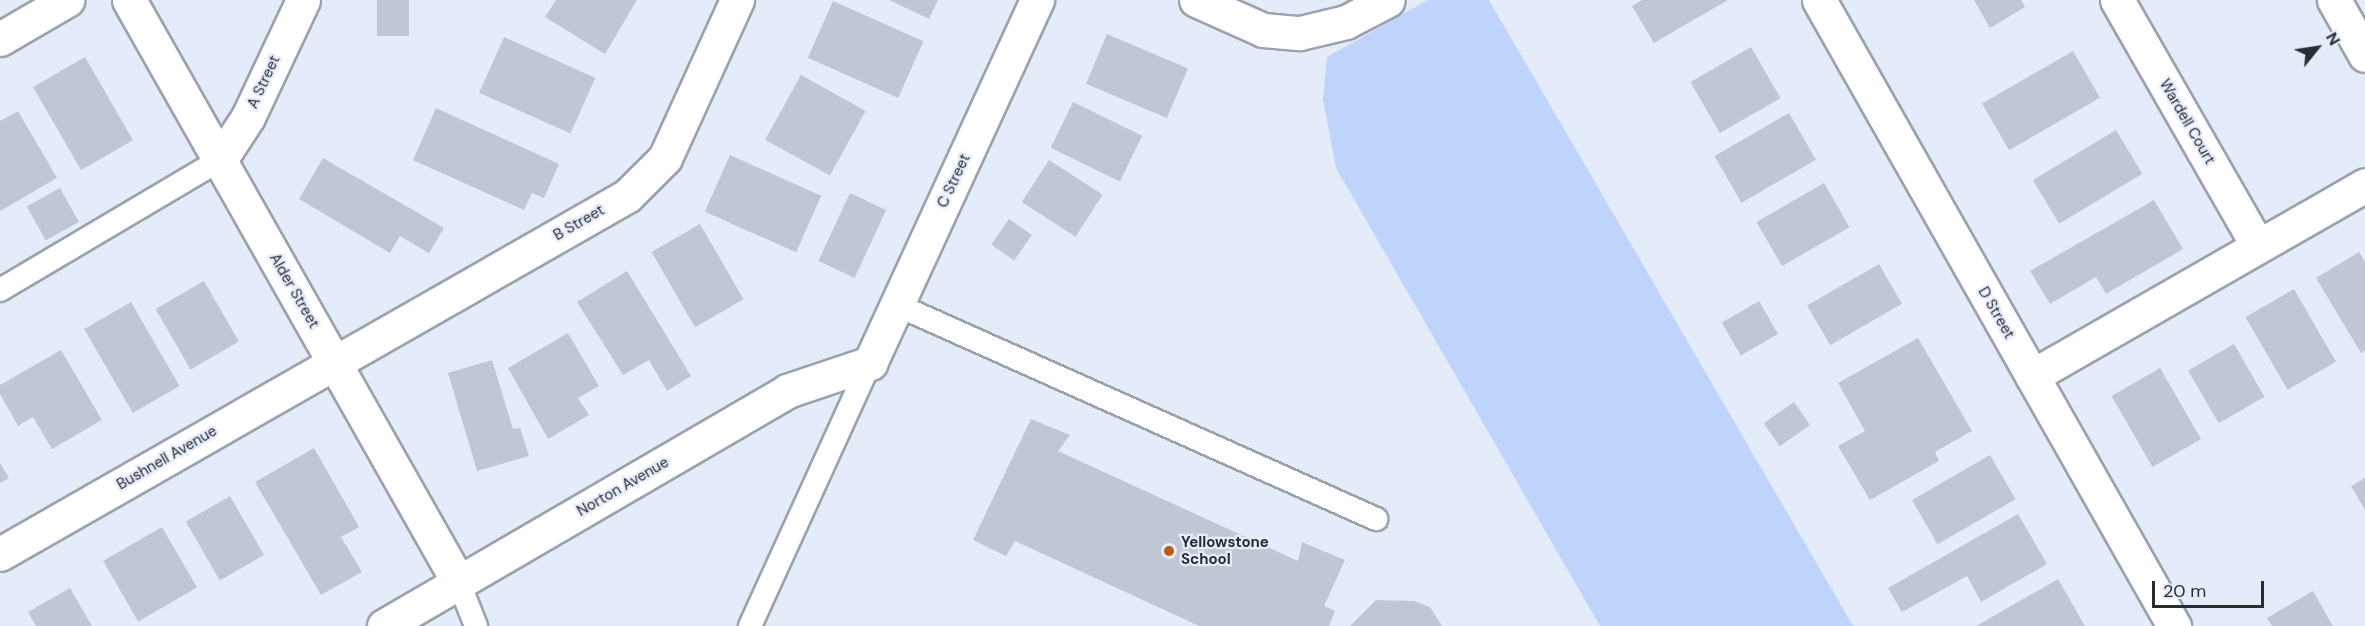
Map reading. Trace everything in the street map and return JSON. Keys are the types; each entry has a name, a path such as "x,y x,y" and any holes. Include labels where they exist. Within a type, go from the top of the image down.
{"street":[{"path":"0,39 67,0"},
{"name":"Alder Street","path":"129,0 459,582"},
{"name":"A Street","path":"220,160 248,117 303,0"},
{"name":"B Street","path":"334,363 627,196 664,158 737,0"},
{"name":"C Street","path":"870,363 1037,0"},
{"path":"1196,0 1263,30 1300,33 1346,22 1388,0"},
{"name":"D Street","path":"1819,0 2174,626"},
{"name":"Wardell Court","path":"2117,0 2257,244"},
{"path":"2334,0 2365,55"},
{"path":"2032,376 2257,244 2365,185"},
{"name":"Bushnell Avenue","path":"0,554 334,363"},
{"name":"Norton Avenue","path":"384,626 787,391 870,363"}],"lane":[{"path":"0,290 220,160"},
{"path":"897,305 1376,519"},
{"path":"750,626 870,363"},
{"path":"459,582 476,626"}],"shaded area":[{"path":"1428,0 1489,0 1853,626 1600,626 1336,168 1323,100 1327,57"}],"building":[{"path":"377,0 409,0 409,36 377,36"},
{"path":"556,0 637,0 605,54 545,17"},
{"path":"889,0 938,0 929,19"},
{"path":"1642,0 1728,0 1654,43 1632,6"},
{"path":"1974,0 2021,0 2025,7 1990,28"},
{"path":"833,1 923,41 898,98 808,58"},
{"path":"1107,34 1188,68 1167,118 1086,84"},
{"path":"504,37 595,78 571,133 479,93"},
{"path":"1751,47 1780,98 1720,133 1690,82"},
{"path":"2073,51 2100,98 2009,150 1982,104"},
{"path":"85,57 133,140 81,170 33,87"},
{"path":"801,75 866,111 830,176 765,140"},
{"path":"1073,102 1142,136 1120,182 1051,148"},
{"path":"436,108 559,164 544,198 532,193 524,210 413,160"},
{"path":"18,111 57,178 0,211 0,121"},
{"path":"1789,113 1816,160 1742,203 1715,156"},
{"path":"2116,130 2142,174 2059,224 2033,180"},
{"path":"730,155 821,196 796,252 705,212"},
{"path":"323,158 444,228 429,253 400,236 390,253 299,199"},
{"path":"1049,160 1103,195 1075,237 1022,202"},
{"path":"1824,183 1850,227 1782,266 1756,222"},
{"path":"60,188 79,222 46,241 27,206"},
{"path":"850,193 886,210 855,278 818,261"},
{"path":"2154,200 2183,249 2106,294 2096,277 2050,304 2030,271"},
{"path":"1009,219 1032,235 1014,260 991,244"},
{"path":"700,224 744,299 695,327 652,252"},
{"path":"2359,252 2365,262 2365,350 2361,353 2316,278"},
{"path":"1879,264 1902,304 1830,345 1807,306"},
{"path":"627,271 691,376 667,391 649,360 623,375 577,302"},
{"path":"204,281 239,342 191,370 156,309"},
{"path":"2294,289 2336,362 2288,390 2246,317"},
{"path":"1759,301 1778,334 1741,355 1722,322"},
{"path":"131,302 180,386 133,413 84,329"},
{"path":"568,333 599,386 578,398 589,415 548,439 508,368"},
{"path":"1918,338 1972,431 1935,452 1939,461 1870,500 1838,446 1865,431 1838,383"},
{"path":"2234,344 2264,397 2219,423 2188,370"},
{"path":"61,350 102,420 52,449 33,417 18,426 0,394 0,385"},
{"path":"492,360 513,429 520,428 529,456 477,471 448,373"},
{"path":"2160,368 2201,439 2153,467 2112,396"},
{"path":"1794,402 1810,425 1780,446 1764,423"},
{"path":"1031,419 1070,435 1058,451 1298,561 1302,542 1345,560 1324,606 1335,611 1329,626 1199,626 1015,541 1006,556 973,540"},
{"path":"314,448 359,527 341,537 362,572 321,595 255,482"},
{"path":"1990,455 2016,499 1938,544 1912,500"},
{"path":"0,463 9,478 0,483"},
{"path":"2365,478 2365,510 2351,486"},
{"path":"230,496 264,555 220,580 186,522"},
{"path":"2018,514 2047,564 1981,602 1967,576 1902,612 1888,588"},
{"path":"162,527 197,588 138,622 103,561"},
{"path":"2058,579 2085,626 1976,626"},
{"path":"70,588 92,626 36,626 28,612"},
{"path":"2313,591 2333,626 2272,626 2267,618"},
{"path":"1376,600 1414,601 1430,607 1442,626 1350,626"}],"place":[{"name":"Yellowstone School","path":"1169,551"}]}
